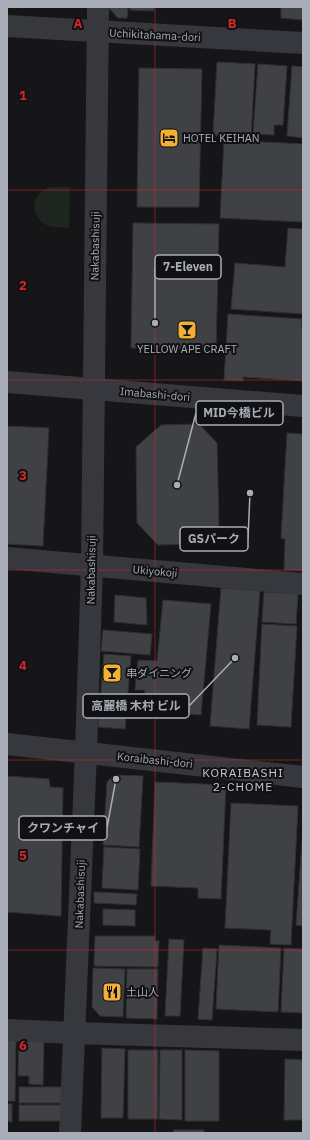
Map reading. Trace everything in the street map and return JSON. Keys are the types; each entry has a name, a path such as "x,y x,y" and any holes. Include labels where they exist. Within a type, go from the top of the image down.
{"street":[{"name":"Nakabashisuji","path":"70,1133 86,752 92,565 98,7"},
{"name":"Uchikitahama-dori","path":"7,26 303,43"},
{"name":"Imabashi-dori","path":"7,382 303,406"},
{"name":"Ukiyokoji","path":"7,558 303,584"},
{"name":"Koraibashi-dori","path":"7,744 303,777"},
{"path":"7,1030 303,1040"}],"shaded area":[{"path":"51,187 70,187 69,228 54,227 44,224 35,212 34,207 37,197 42,191"}],"building":[{"path":"108,7 128,7 127,18 118,18"},
{"path":"130,7 154,7 154,11 130,10"},
{"path":"281,7 303,7 303,20 281,18"},
{"path":"217,62 255,64 251,137 213,135"},
{"path":"258,64 287,66 283,125 274,125 274,135 253,134"},
{"path":"292,66 303,67 303,138 287,136"},
{"name":"HOTEL KEIHAN","path":"139,68 202,69 199,207 137,207"},
{"path":"224,140 303,144 303,222 220,218"},
{"path":"133,223 219,224 216,350 131,348"},
{"path":"288,228 303,229 303,314 231,309 235,263 285,267"},
{"path":"228,314 302,319 303,381 243,377 243,381 224,380"},
{"path":"199,424 217,443 219,525 196,544 158,545 137,523 136,447 161,425"},
{"path":"7,426 49,428 43,546 7,544"},
{"path":"287,433 303,434 303,571 284,570 285,539 281,538"},
{"path":"221,588 260,591 249,729 210,726"},
{"path":"264,592 298,594 296,624 262,622"},
{"path":"115,595 146,598 147,625 114,622"},
{"path":"163,600 211,604 201,715 143,710 145,690 135,690 138,660 157,661"},
{"path":"262,624 297,626 291,727 257,725"},
{"path":"103,630 152,634 150,655 101,651"},
{"path":"104,654 131,656 125,729 98,727"},
{"path":"114,775 143,776 139,847 103,845 107,782"},
{"path":"7,776 49,779 50,787 63,788 61,916 7,912"},
{"path":"155,782 226,785 221,899 198,898 198,888 151,886"},
{"path":"231,803 298,806 291,945 270,944 271,930 225,928"},
{"path":"303,827 303,926 296,925"},
{"path":"104,847 140,849 138,890 102,888"},
{"path":"94,892 137,894 136,905 94,903"},
{"path":"103,909 135,910 135,926 103,925"},
{"path":"95,936 155,936 155,941 159,941 158,967 94,966"},
{"path":"169,939 184,940 180,1016 165,1016"},
{"path":"219,945 281,948 278,1012 216,1009"},
{"path":"203,948 217,949 212,1020 198,1019"},
{"path":"284,948 303,949 303,1013 281,1012"},
{"path":"93,968 125,969 123,1017 100,1016 92,1007"},
{"path":"127,969 158,969 157,1019 126,1018"},
{"path":"7,1036 16,1036 15,1101 7,1101"},
{"path":"19,1038 44,1039 43,1085 29,1084 29,1076 18,1076"},
{"path":"102,1048 125,1049 123,1118 101,1118"},
{"path":"128,1050 158,1050 158,1119 128,1119"},
{"path":"160,1050 182,1050 182,1120 159,1119"},
{"path":"185,1050 219,1051 219,1121 185,1121"},
{"path":"285,1059 303,1060 303,1120 284,1120"},
{"path":"19,1087 66,1087 66,1103 19,1103"},
{"path":"7,1104 12,1104 12,1122 7,1121"},
{"path":"19,1105 66,1105 66,1121 19,1121"},
{"path":"173,1130 204,1130 204,1133 174,1133"}],"place":[{"name":"HOTEL KEIHAN","path":"169,138"},
{"name":"7-Eleven","path":"155,323"},
{"name":"YELLOW APE CRAFT","path":"187,330"},
{"name":"MID今橋ビル","path":"177,485"},
{"name":"GSパーク","path":"250,493"},
{"name":"高麗橋 木村 ビル","path":"235,658"},
{"name":"串ダイニング","path":"112,673"},
{"name":"クワンチャイ","path":"116,779"},
{"name":"土山人","path":"112,992"}],"district":[{"name":"KORAIBASHI 2-CHOME","path":"243,780"}]}
